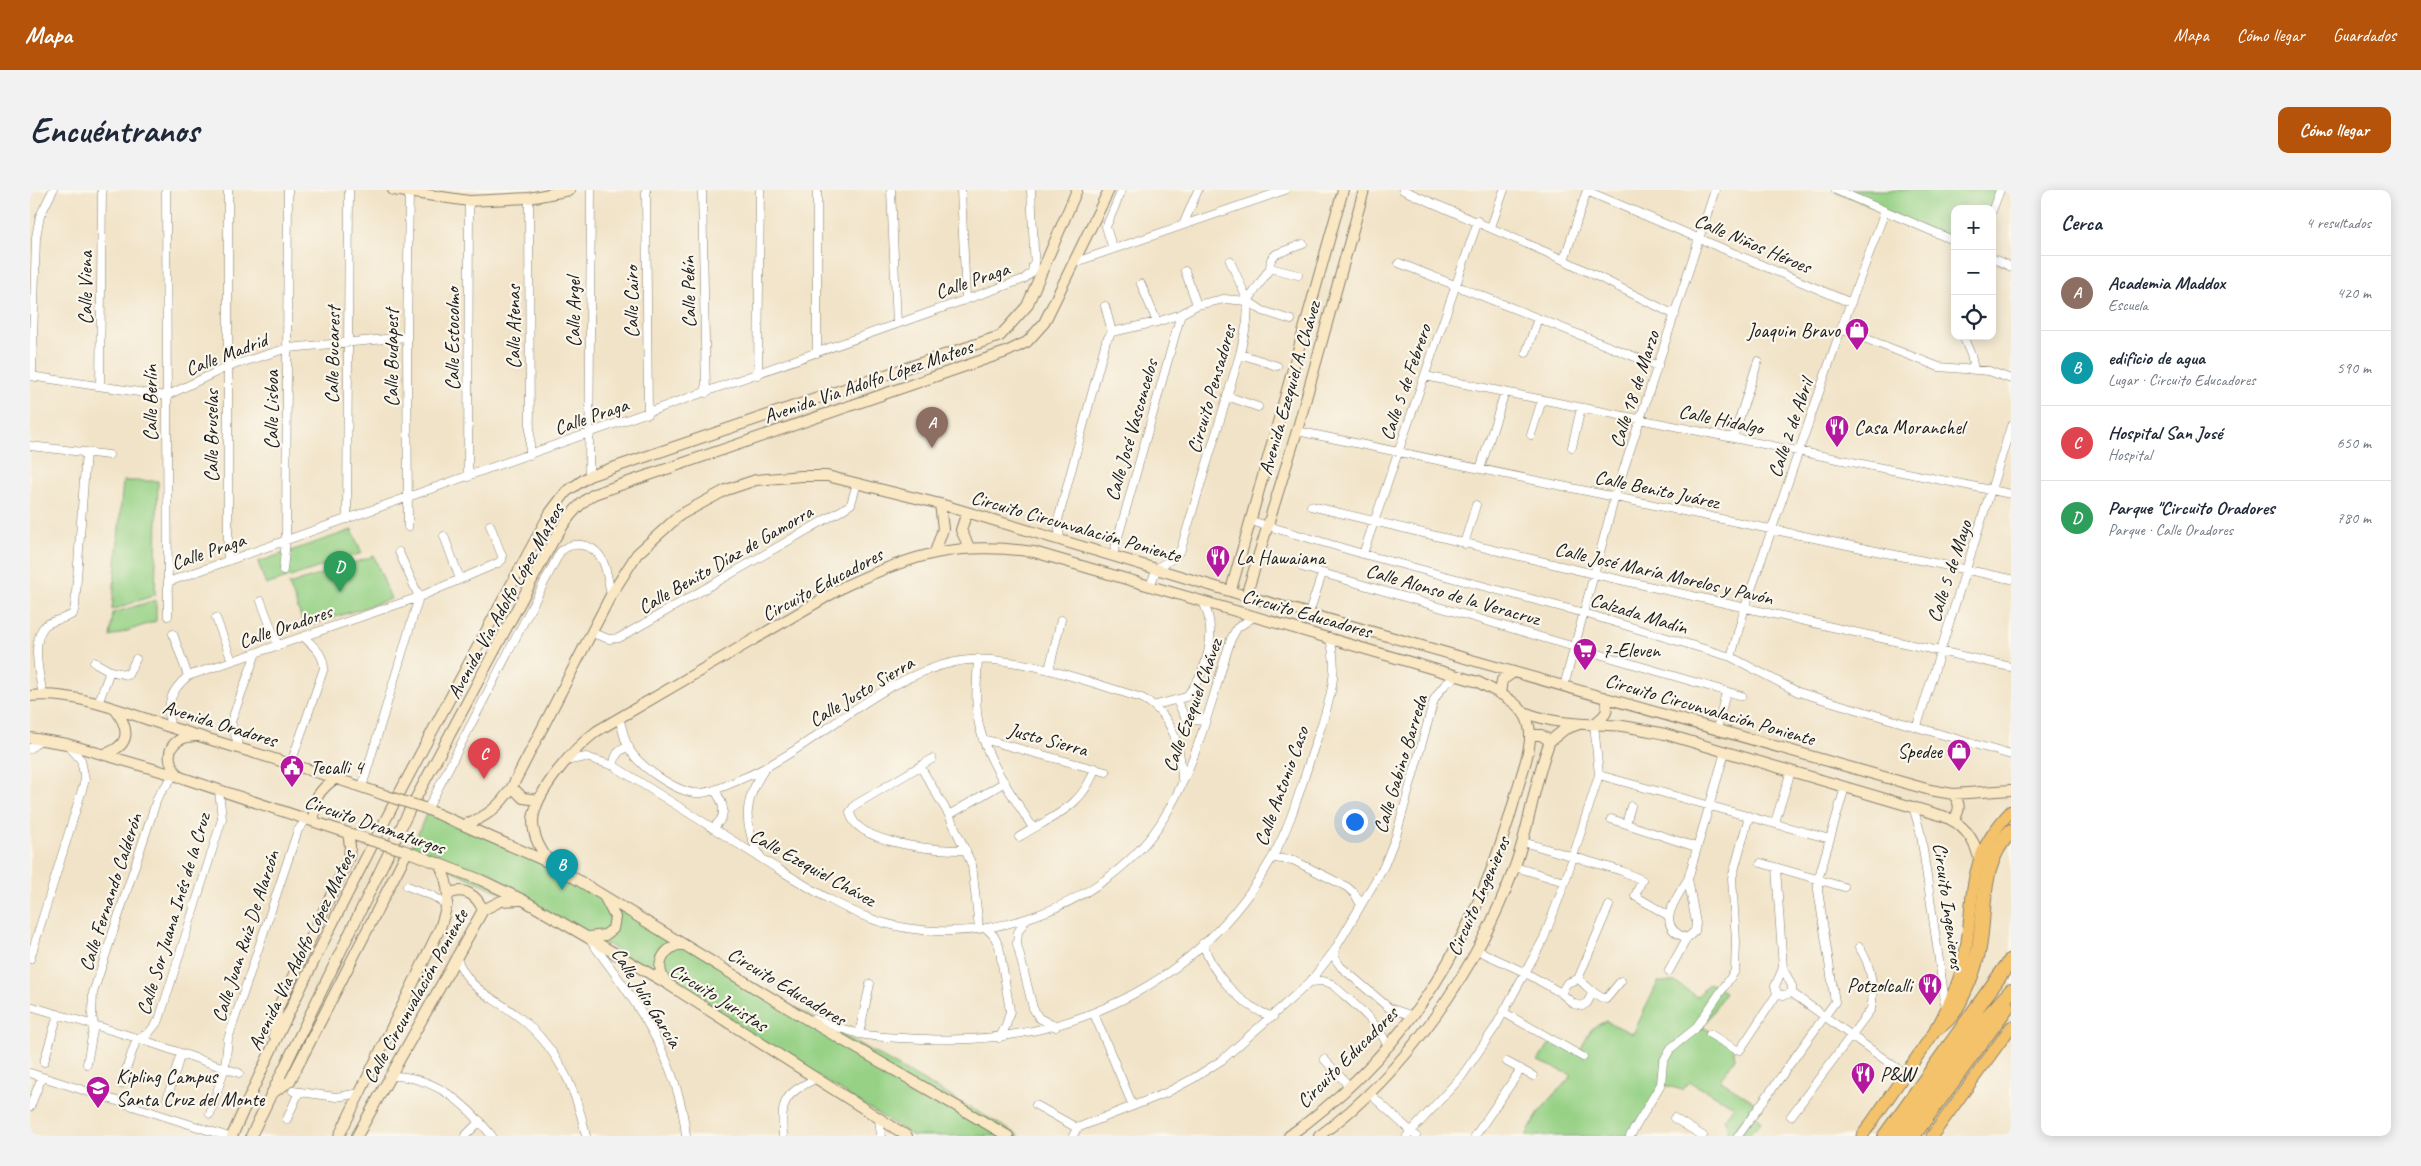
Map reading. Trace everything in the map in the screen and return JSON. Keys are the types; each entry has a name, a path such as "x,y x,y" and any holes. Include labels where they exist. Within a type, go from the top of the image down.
{"highway":[{"path":"1937,1028 1953,1016 1971,976 1979,950 1982,899 1988,871 1997,850 2011,831"},
{"path":"1885,1136 2011,960"},
{"path":"1899,1136 1982,1023 2011,991"},
{"path":"1913,1136 2011,1003"}],"main road":[{"path":"393,190 469,201 528,198 570,190"},
{"name":"Avenida Via Adolfo López Mateos","path":"232,1136 273,1044 392,804 550,513 566,492 589,476 1000,336 1027,306 1077,190"},
{"name":"Avenida Via Adolfo López Mateos","path":"251,1136 409,812 553,541 568,516 580,502 601,491 1006,352 1027,342 1036,334 1044,322 1072,262 1110,190"},
{"name":"Avenida Ezequiel A. Chávez","path":"1231,590 1343,190"},
{"name":"Avenida Ezequiel A. Chávez","path":"1246,596 1266,526 1297,431 1364,190"},
{"name":"Circuito Circunvalación Poniente","path":"464,825 493,812 512,787 611,595 637,554 680,515 726,490 756,480 775,477 827,476 940,504 1246,596 1930,790 1954,794 2011,790"},
{"path":"935,552 943,529 940,504"},
{"path":"967,512 961,530 969,547"},
{"name":"Circuito Educadores","path":"550,863 537,843 534,831 534,811 539,800 565,761 580,744 619,718 845,586 886,567 935,552 969,547 1004,548 1034,552 1460,675 1500,694 1522,710"},
{"path":"1500,694 1502,680 1514,672"},
{"name":"Avenida Oradores","path":"30,696 43,695 98,704 291,763 426,809"},
{"path":"1594,724 1607,712 1608,705 1604,697"},
{"path":"104,754 118,748 125,737 125,725 115,709"},
{"path":"1522,710 1530,735 1541,735 1550,741"},
{"name":"Circuito Ingenieros","path":"1522,710 1547,721 1646,730 1913,806 1954,820 1963,828 1976,847 1979,858"},
{"name":"Circuito Ingenieros","path":"1319,1136 1369,1093 1431,1022 1477,950 1515,867 1550,741 1565,729 1579,724"},
{"path":"177,776 170,765 170,752 182,738 198,735"},
{"name":"Circuito Educadores","path":"1289,1136 1318,1116 1388,1047 1413,1016 1444,971 1470,924 1493,870 1510,815 1530,735"},
{"name":"Circuito Dramaturgos","path":"33,740 67,744 220,790 439,863 523,900"},
{"path":"311,820 317,795 336,778"},
{"path":"512,787 522,798 539,800"},
{"path":"1954,794 1959,801 1959,812 1954,820"},
{"name":"Circuito Educadores","path":"426,809 550,863 801,1016 1008,1136"},
{"path":"1862,1136 1937,1028 1946,1011 1962,966 1971,892 1979,858 1988,840 2011,811"},
{"path":"273,1044 278,1008 349,857 348,833"},
{"path":"270,1095 290,1081 405,851"},
{"name":"Calle Circunvalación Poniente","path":"339,1136 433,943 448,906 448,884 439,863"},
{"path":"449,894 457,891 469,893 479,901 483,910"},
{"path":"588,937 605,936 613,929 614,917 612,909 602,894"},
{"name":"Calle Circunvalación Poniente","path":"357,1136 483,910 501,901 523,900"},
{"name":"Circuito Juristas","path":"523,900 666,983 907,1136"},
{"path":"666,983 660,971 662,957 666,950 681,944"},
{"path":"1932,1136 2011,1027"}],"street":[{"path":"31,376 36,238 40,216 53,190"},
{"name":"Calle Viena","path":"100,386 102,190"},
{"name":"Calle Berlín","path":"166,190 168,616"},
{"name":"Calle Bruselas","path":"228,190 228,561"},
{"name":"Calle Lisboa","path":"283,570 286,540 288,190"},
{"name":"Calle Bucarest","path":"347,519 349,190"},
{"name":"Calle Argel","path":"589,476 591,190"},
{"name":"Calle Cairo","path":"646,190 648,414"},
{"name":"Calle Pekín","path":"702,190 706,393"},
{"path":"758,375 760,190"},
{"path":"817,190 817,353"},
{"path":"891,190 897,324"},
{"path":"961,190 966,299"},
{"path":"1031,190 1033,265 1038,280"},
{"path":"1113,249 1106,227 1122,190"},
{"path":"1183,225 1198,190"},
{"path":"1072,262 1286,190"},
{"path":"1403,190 1424,194 1675,315"},
{"path":"1491,227 1504,190"},
{"path":"1564,260 1587,190"},
{"name":"Calle Niños Héroes","path":"1587,190 1850,303"},
{"name":"Calle 18 de Marzo","path":"1564,686 1616,496 1715,190"},
{"path":"1836,190 1951,239"},
{"path":"1994,205 2000,190"},
{"name":"Calle Budapest","path":"408,527 407,337 409,192"},
{"name":"Calle Atenas","path":"528,198 530,455"},
{"name":"Calle Estocolmo","path":"468,477 469,201"},
{"name":"Calle 2 de Abril","path":"1731,657 1745,607 1850,303 1885,211"},
{"name":"Calle 5 de Febrero","path":"1364,554 1454,285 1478,221"},
{"path":"1248,301 1270,268 1271,259 1276,254 1303,244"},
{"path":"1996,260 2011,267"},
{"path":"1230,261 1248,301 1263,311 1291,320"},
{"path":"1399,263 1658,366"},
{"name":"Calle Praga","path":"168,582 648,414 1024,279 1032,272 1033,265"},
{"path":"1270,268 1298,275"},
{"path":"1186,271 1197,305"},
{"name":"Calle Praga","path":"1024,279 1038,280"},
{"path":"1141,284 1157,322"},
{"name":"Circuito Pensadores","path":"1112,332 1157,322 1181,314 1197,305 1224,299 1248,301 1247,322 1240,354 1181,549 1175,557 1157,568"},
{"path":"1060,540 1058,520 1106,341 1112,332 1105,306"},
{"name":"Calle José Vasconcelos","path":"1113,555 1181,314"},
{"path":"1526,354 1538,318"},
{"path":"1841,329 1939,366 1989,371 2011,379"},
{"name":"Calle Madrid","path":"31,376 166,396 227,367 288,348 407,337"},
{"path":"1965,340 1974,369"},
{"path":"1240,354 1277,366"},
{"path":"1733,438 1758,361"},
{"name":"Calle Hidalgo","path":"1425,376 2011,494"},
{"path":"1480,469 1505,392"},
{"path":"1228,396 1258,407"},
{"path":"1531,435 1542,400"},
{"path":"1572,446 1581,408"},
{"name":"Calle 5 de Mayo","path":"1917,726 2011,426"},
{"name":"Calle Benito Juárez","path":"1297,431 2011,579"},
{"path":"30,446 108,455"},
{"path":"43,695 35,658 34,640 39,630 72,614 75,606 86,452"},
{"name":"Calle Benito Díaz de Gamorra","path":"592,633 609,639 619,638 628,634 842,510 851,504 857,483"},
{"path":"1464,544 1476,505"},
{"name":"Calle José María Morelos y Pavón","path":"1311,506 1594,574 2011,667"},
{"name":"Calzada Madín","path":"1251,521 1364,554 1584,613 1731,657 1798,692 1917,726 2011,756"},
{"name":"Calle Oradores","path":"170,727 168,701 173,691 188,676 419,597 502,560 490,525"},
{"path":"444,536 460,578"},
{"path":"426,809 560,552 569,546 576,545 590,547 596,551 604,562 611,595"},
{"path":"362,787 419,597 399,552"},
{"name":"Calle Alonso de la Veracruz","path":"1302,567 1742,696"},
{"path":"1150,586 1157,568"},
{"path":"1309,613 1322,574"},
{"path":"262,601 278,646"},
{"path":"1182,782 1178,743 1156,705 1177,701 1186,697 1199,679 1210,638 1209,615 1203,602"},
{"name":"Calle Ezequiel Chávez","path":"565,761 586,757 614,766 821,895 869,918 907,928 946,931 983,928 1025,921 1070,902 1105,880 1127,861 1160,824 1194,756 1231,640 1237,628 1255,616"},
{"path":"216,618 232,661"},
{"path":"1049,670 1061,620"},
{"path":"173,634 188,676"},
{"path":"291,763 324,668 323,659 318,651 304,637"},
{"name":"Calle Antonio Caso","path":"801,1016 859,1034 882,1037 955,1041 999,1038 1056,1027 1094,1014 1126,1000 1166,975 1203,944 1228,919 1272,858 1289,821 1334,678 1334,650 1330,637"},
{"path":"239,747 231,722 256,653"},
{"path":"94,662 128,676 136,659"},
{"name":"Calle Justo Sierra","path":"619,718 629,747 644,766 677,788 696,794 714,790 764,770 896,685 927,670 956,661 978,659 999,661 1049,670 1142,698 1156,705"},
{"name":"Justo Sierra","path":"978,659 977,713 983,740 1004,782 1033,828 1060,814 1084,792 1091,782 1095,768 983,740"},
{"path":"98,704 110,670"},
{"name":"Calle Gabino Barreda","path":"1077,1128 1166,1093 1201,1074 1222,1060 1273,1017 1310,982 1334,951 1384,866 1396,836 1434,700 1440,689 1449,680 1460,675"},
{"path":"1717,729 1726,692"},
{"path":"1177,701 1185,717 1192,721 1206,718"},
{"path":"1369,1093 1412,1134 1462,1076 1503,1012 1544,938 1566,882 1599,775 1594,724"},
{"path":"30,749 33,740"},
{"path":"30,959 85,780 81,760 67,744"},
{"path":"614,766 616,755 624,748 629,747"},
{"path":"1687,938 1677,935 1670,927 1669,916 1688,879 1725,752"},
{"path":"932,759 855,805 850,812 851,821 857,826 909,847 966,850"},
{"path":"920,766 949,815 966,850 975,880 983,928 994,936 999,946 1010,1012 1006,1026 999,1038"},
{"path":"1095,768 1106,772"},
{"name":"Calle Justo Sierra","path":"761,858 752,842 747,814 753,786 764,770"},
{"path":"1774,822 1791,771"},
{"path":"1599,775 1830,839"},
{"name":"Calle Fernando Calderón","path":"87,1064 94,1025 92,1016 94,993 158,796 177,776"},
{"path":"949,815 1004,782"},
{"path":"1738,1136 1835,1002 1818,880 1845,787"},
{"name":"Calle Sor Juana Inés de la Cruz","path":"137,1038 148,1034 159,1020 222,820 220,790"},
{"path":"712,828 721,822 723,815 722,802 714,790"},
{"path":"1626,824 1631,806"},
{"name":"Circuito Ingenieros","path":"1913,806 1921,835 1946,1011"},
{"path":"1630,1136 1661,1084 1663,1062 1671,1048 1695,1029 1735,971 1736,940 1732,878 1749,816"},
{"path":"1611,819 1696,847"},
{"name":"Calle Juan Ruíz De Alarcón","path":"210,1114 225,1068 226,1046 298,830 311,820"},
{"path":"1019,837 1033,828"},
{"path":"1523,842 1573,856 1642,880 1635,896 1669,916"},
{"path":"1272,858 1293,860 1347,887 1355,894 1361,905"},
{"path":"1761,864 1844,888"},
{"path":"1515,867 1566,882"},
{"path":"1776,868 1783,968 1792,986 1792,993"},
{"path":"1669,971 1687,938 1695,931 1696,923 1688,879"},
{"path":"407,886 433,896 448,906"},
{"path":"1578,980 1609,906"},
{"path":"1025,921 1018,932 1017,944 1033,1008 1039,1018 1056,1027"},
{"name":"Calle Julio García","path":"588,937 650,1026 671,1067 684,1116 686,1136"},
{"path":"1203,944 1212,968 1251,1008 1273,1017"},
{"path":"1791,1116 1871,1009 1873,999 1869,965 1859,947"},
{"path":"1477,950 1526,973 1561,993 1574,1004 1582,1006 1587,1003 1593,992"},
{"path":"1334,951 1336,960 1341,968 1389,1008 1413,1016"},
{"path":"456,957 464,975 476,988 515,1014 540,1035 557,1056 571,1085 582,1115 586,1136"},
{"path":"1710,1034 1740,1050 1777,994 1776,986 1783,968"},
{"path":"1561,993 1567,983 1578,980 1588,986 1593,992 1606,999 1621,981"},
{"path":"1310,982 1323,981 1332,984 1376,1026 1384,1036 1388,1047"},
{"path":"859,1034 870,984"},
{"path":"1792,993 1823,1018 1905,1074"},
{"path":"1777,994 1792,993"},
{"path":"30,1006 137,1038 239,1072"},
{"path":"1503,1012 1583,1057"},
{"path":"44,1062 58,1014"},
{"path":"1094,1014 1133,1106"},
{"path":"121,1084 137,1038"},
{"path":"167,1099 181,1053"},
{"path":"1324,1059 1349,1086"},
{"path":"1507,1062 1533,1076"},
{"path":"1475,1136 1520,1069"},
{"path":"30,1073 226,1136"},
{"path":"389,1076 406,1076 433,1084 456,1100 480,1121 492,1136"},
{"path":"30,1107 42,1077"},
{"path":"783,1136 784,1103 796,1089 815,1079"},
{"path":"287,1120 296,1091 336,1096 361,1093"},
{"path":"1036,1105 1077,1128 1073,1136"},
{"path":"1674,1118 1703,1136"},
{"path":"879,1119 882,1136"},
{"path":"465,1136 480,1121"},
{"path":"1685,1136 1690,1128"}],"green space":[{"path":"1833,190 2000,190 1994,205 1951,205 1951,239"},
{"path":"123,481 158,481 155,595 112,610"},
{"path":"352,530 362,553 266,585 258,562"},
{"path":"374,556 391,599 305,627 289,585"},
{"path":"156,600 156,621 110,637 113,613"},
{"path":"428,810 503,841 1020,1136 913,1136 589,933 410,851"},
{"path":"1658,982 1675,982 1697,997 1709,983 1725,992 1703,1027 1733,1045 1735,1058 1720,1080 1759,1105 1754,1113 1761,1122 1747,1136 1727,1136 1728,1128 1724,1119 1734,1106 1690,1082 1682,1090 1664,1085 1634,1136 1526,1136 1539,1112 1572,1075 1538,1061 1552,1040 1578,1054 1592,1028 1606,1021 1633,1034"}],"place":[{"name":"Joaquin Bravo","path":"1857,351"},
{"name":"Academia Maddox","path":"932,448"},
{"name":"Casa Moranchel","path":"1837,448"},
{"name":"La Hawaiana","path":"1218,578"},
{"name":"Parque \"Circuito Oradores","path":"340,592"},
{"name":"7-Eleven","path":"1585,671"},
{"name":"Spedee","path":"1959,772"},
{"name":"Hospital San José","path":"484,779"},
{"name":"Tecalli 4","path":"292,788"},
{"name":"edificio de agua","path":"562,890"},
{"name":"Potzolcalli","path":"1930,1006"},
{"name":"P&W","path":"1863,1095"},
{"name":"Kipling Campus Santa Cruz del Monte","path":"98,1109"}]}
